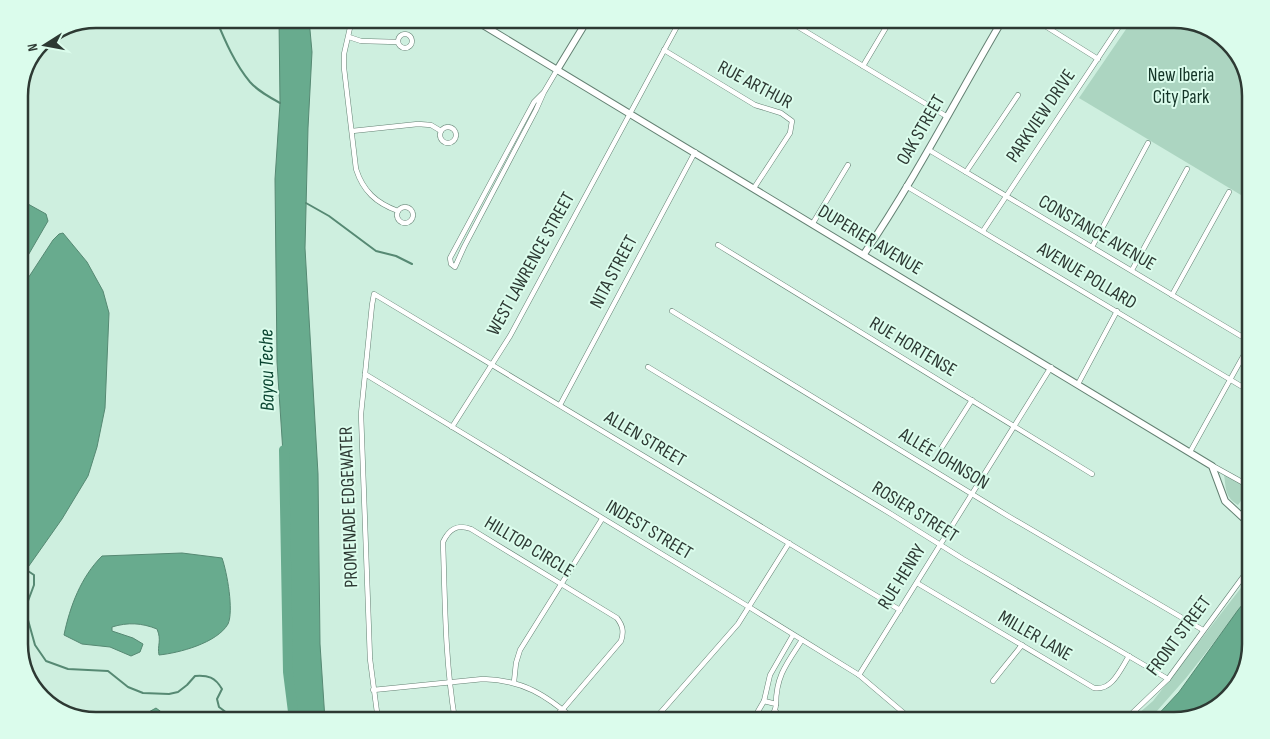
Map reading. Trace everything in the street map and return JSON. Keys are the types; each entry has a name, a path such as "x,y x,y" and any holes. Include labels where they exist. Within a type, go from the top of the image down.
{"main road":[{"name":"DUPERIER AVENUE","path":"486,27 630,112 1212,466"},
{"path":"557,70 583,27"},
{"name":"OAK STREET","path":"864,254 929,150 946,116 998,27"},
{"path":"1212,466 1225,501 1242,517"}],"street":[{"path":"351,27 344,54 344,68 356,169 360,182 368,194 379,202 398,211"},
{"name":"WEST LAWRENCE STREET","path":"452,427 510,336 677,27"},
{"path":"798,27 946,116"},
{"path":"863,66 886,27"},
{"path":"1047,27 1098,59"},
{"name":"PARKVIEW DRIVE","path":"983,231 1119,27"},
{"path":"349,37 362,41 398,42"},
{"name":"RUE ARTHUR","path":"664,50 755,105 781,113 792,121 790,133 754,188"},
{"path":"498,178 450,258 451,264 456,266 498,178 529,119 534,102 544,92 557,70"},
{"path":"966,172 1018,94"},
{"path":"352,131 418,124 431,126 441,131"},
{"path":"1092,247 1148,143"},
{"name":"CONSTANCE AVENUE","path":"929,150 1242,337"},
{"name":"NITA STREET","path":"560,405 695,152"},
{"path":"813,223 848,165"},
{"path":"1132,270 1187,169"},
{"name":"AVENUE POLLARD","path":"906,186 1242,386"},
{"path":"1172,295 1230,192"},
{"path":"465,233 470,235"},
{"name":"RUE HORTENSE","path":"718,245 1092,474"},
{"name":"ALLEN STREET","path":"374,294 900,610"},
{"name":"PROMENADE EDGEWATER","path":"374,294 360,414 373,690 377,712"},
{"name":"ALLÉE JOHNSON","path":"672,311 972,494 1203,630"},
{"path":"1078,384 1117,312"},
{"path":"1190,452 1242,358"},
{"name":"ROSIER STREET","path":"648,367 941,544 962,559 1168,679"},
{"name":"RUE HENRY","path":"859,675 1051,368"},
{"name":"INDEST STREET","path":"365,374 859,675 903,712"},
{"path":"942,447 972,400"},
{"name":"DUPERIER AVENUE","path":"1212,466 1242,482"},
{"path":"514,682 516,663 520,650 602,519"},
{"name":"HILLTOP CIRCLE","path":"454,712 446,643 443,542 450,530 457,527 471,529 617,618 623,629 621,641 560,712"},
{"path":"661,712 738,624 789,543"},
{"name":"FRONT STREET","path":"1133,712 1168,679 1242,578"},
{"name":"MILLER LANE","path":"917,583 1094,688 1101,689 1108,686 1129,656"},
{"path":"758,712 764,701 770,675 794,635"},
{"path":"775,712 776,688 780,676 802,640"},
{"path":"993,682 1022,645"},
{"path":"373,690 483,679 514,682 529,687 566,712"},
{"path":"764,701 776,704"}],"green space":[{"name":"New Iberia City Park","path":"1128,27 1183,28 1208,37 1216,42 1231,58 1241,83 1242,196 1079,98"},
{"path":"1224,474 1242,484 1242,499 1238,505 1228,496"},
{"path":"1242,587 1242,606 1186,678 1156,712 1140,712 1153,701"}],"shaded area":[{"path":"279,27 310,27 312,52 305,248 318,474 320,644 324,712 296,712 291,677 289,544 277,362 275,179 280,103"},
{"path":"28,204 46,214 48,221 28,255"},
{"path":"63,233 87,262 103,291 109,313 105,408 97,447 88,476 62,519 28,567 28,278 59,234"},
{"path":"182,553 222,558 229,591 230,618 223,631 215,637 197,646 159,655 157,629 135,624 112,627 112,631 133,638 143,644 140,652 131,656 110,647 82,644 64,635 77,593 88,573 102,556"},
{"path":"1242,605 1242,652 1237,669 1230,681 1216,697 1200,706 1183,711 1160,712 1179,692"},
{"path":"156,708 161,712 149,712"}],"waterway":[{"path":"219,27 231,52 250,82 280,103"},
{"path":"306,203 329,216 376,251 396,256 412,264"},
{"name":"Bayou Teche","path":"284,450 288,672 293,712"},
{"path":"28,571 34,575 34,585 28,601"},
{"path":"28,601 28,620"},
{"path":"28,620 35,645 46,661 68,669 108,671 128,687 143,693 169,694 178,692 195,676 204,676 214,679 222,689 217,699 219,707 226,712"}]}
